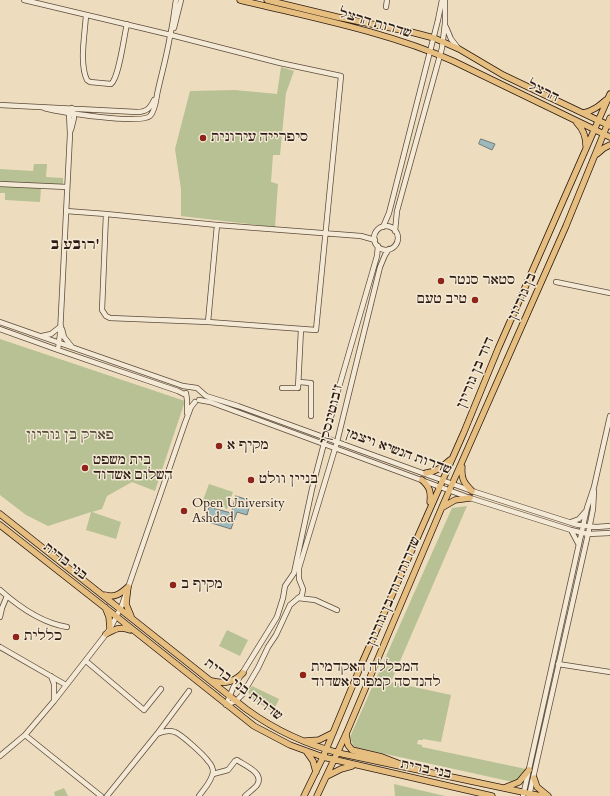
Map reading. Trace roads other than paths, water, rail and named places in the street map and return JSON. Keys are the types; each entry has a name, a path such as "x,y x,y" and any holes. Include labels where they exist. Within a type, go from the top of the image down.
{"main road":[{"name":"שדרות הרצל","path":"240,0 384,37 430,52 499,83"},
{"name":"שדרות הרצל","path":"267,0 434,38"},
{"path":"434,38 459,49 503,74 609,126"},
{"name":"הרצל","path":"499,83 576,121"},
{"path":"583,113 598,107 609,96"},
{"path":"599,121 609,96"},
{"name":"בן גוריון","path":"453,484 566,226 604,134 609,126 610,118"},
{"path":"576,121 610,137"},
{"path":"576,121 584,134 585,148"},
{"name":"דוד בן גוריון","path":"442,480 585,148 599,121"},
{"path":"594,157 610,145"},
{"path":"426,473 438,470 452,459"},
{"path":"462,464 462,480 472,491"},
{"path":"422,480 429,486 430,490 431,496 429,510"},
{"path":"429,510 442,480"},
{"name":"שדרות דוד בן גוריון","path":"318,796 453,484"},
{"path":"442,507 455,500 470,498"},
{"name":"שדרות דוד בן גוריון","path":"304,796 323,757 429,510"},
{"name":"בני ברית","path":"0,514 84,580"},
{"name":"בני ברית","path":"0,525 117,617"},
{"name":"שדרות בני ברית","path":"84,580 236,701 272,727 303,742 337,752 527,794"},
{"path":"102,594 114,596 120,594 128,587"},
{"path":"128,587 126,604 133,620"},
{"path":"105,607 109,617 110,629"},
{"name":"שדרות בני ברית","path":"117,617 226,705"},
{"path":"106,634 121,628 133,631"},
{"path":"211,680 219,683 227,683 243,673"},
{"path":"226,705 254,726 305,751 354,765"},
{"path":"303,742 319,740 333,732"},
{"path":"346,734 348,745 352,750 392,760 408,767"},
{"path":"305,751 312,760 316,772"},
{"path":"326,776 354,765"},
{"name":"בני ברית","path":"354,765 492,796"},
{"path":"504,788 519,782 530,770"},
{"path":"534,778 537,787 548,796"},
{"path":"527,794 541,796"}],"street":[{"path":"24,0 127,24 280,63 341,76 316,330 208,322 110,318 106,316 102,310 106,214"},
{"path":"171,35 176,0"},
{"path":"44,108 72,114 136,119 147,118 153,113 171,35 181,0"},
{"path":"386,7 387,0"},
{"path":"361,236 376,232 383,227 389,213 434,38 442,0"},
{"path":"395,231 397,211 440,56 445,23 445,0"},
{"path":"86,15 84,65 86,80 90,82 111,84 114,82 127,24"},
{"path":"445,23 450,38 459,49"},
{"path":"0,105 137,112 145,111 150,108 158,92"},
{"path":"58,350 61,326 72,108"},
{"path":"0,184 67,187"},
{"path":"66,211 361,236 375,240"},
{"path":"208,322 217,225"},
{"path":"376,232 375,240 378,246 384,249 393,247 397,242 398,236 390,227 383,227"},
{"name":"ז'בוטינסקי","path":"289,582 294,573 302,532 324,444 377,256 378,246"},
{"name":"ז'בוטינסקי","path":"300,584 298,576 299,568 337,442 380,267 389,249"},
{"path":"556,282 610,293"},
{"path":"0,322 190,388 196,388 200,392 197,401 191,407 185,423 117,617 110,629 54,701 25,735 0,756"},
{"path":"41,336 51,334 61,326"},
{"path":"61,326 64,337 73,348"},
{"path":"0,329 178,391 191,402 197,401"},
{"path":"282,388 298,388 301,329"},
{"path":"299,382 311,383 311,416"},
{"path":"185,423 187,390 190,388"},
{"name":"שדרות הנשיא ויצמן","path":"200,392 206,396 426,473 472,491 570,523 590,527 610,526"},
{"name":"שדרות הנשיא ויצמן","path":"197,401 210,402 470,498 582,533 610,533"},
{"path":"527,794 530,770 553,662 610,416"},
{"path":"527,794 534,778 590,527 594,502 594,487"},
{"path":"570,523 579,519 587,510"},
{"path":"571,530 579,545"},
{"path":"226,705 233,688 272,627 281,607 284,586 289,582 295,581 300,584 303,589 315,600 337,610"},
{"path":"226,705 236,701 242,694 258,668 290,605 302,595 303,589"},
{"path":"0,590 44,621 67,627"},
{"path":"284,593 289,598 315,600"},
{"path":"0,618 7,596"},
{"path":"0,648 66,685"},
{"path":"86,661 144,710 161,689"},
{"path":"553,662 610,672"},
{"path":"51,676 54,684 54,701"},
{"path":"107,796 157,734 189,691"},
{"path":"157,734 168,731 180,735 209,761 213,774 210,782 199,796"},
{"path":"25,735 102,796"},
{"path":"213,774 228,770 237,760 254,771 258,775 259,780 257,785 246,796"}],"water":[{"path":"481,139 495,144 492,150 479,144"},
{"path":"236,496 251,501 247,515 237,512 231,529 205,521 209,507 231,513"}],"place":[{"name":"סיפרייה עירונית","path":"203,138"},
{"name":"סטאר סנטר","path":"441,281"},
{"name":"טיב טעם","path":"475,300"},
{"name":"מקיף א","path":"219,446"},
{"name":"בית משפט השלום אשדוד","path":"85,468"},
{"name":"בניין וולט","path":"251,480"},
{"name":"Open University Ashdod","path":"184,511"},
{"name":"מקיף ב","path":"173,585"},
{"name":"כללית","path":"16,637"},
{"name":"המכללה האקדמית להנדסה קמפוס אשדוד","path":"303,675"}],"district":[{"name":"רובע ב'","path":"75,246"}],"park label":[{"name":"פארק בן גוריון","path":"70,436"}]}
